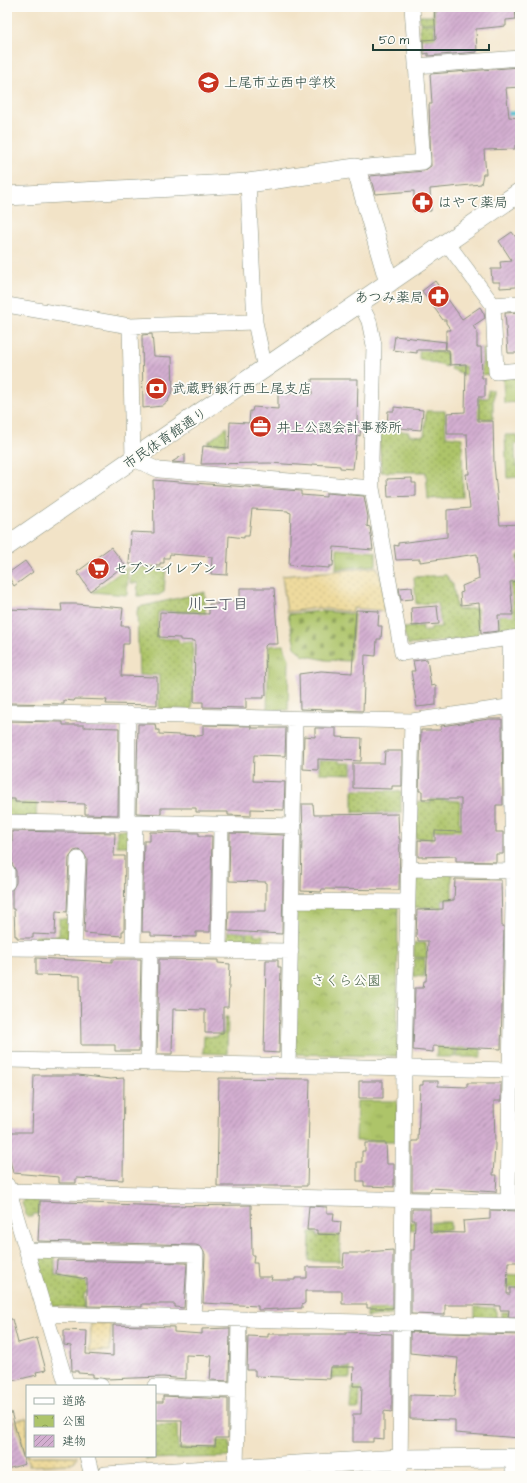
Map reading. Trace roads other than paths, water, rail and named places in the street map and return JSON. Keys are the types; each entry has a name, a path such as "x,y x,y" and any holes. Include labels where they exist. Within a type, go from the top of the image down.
{"street":[{"path":"7,196 248,183 356,168 423,162 412,7"},
{"path":"416,66 520,58"},
{"path":"356,168 389,282"},
{"path":"248,183 255,322 265,369"},
{"name":"市民体育館通り","path":"7,546 520,192"},
{"path":"447,243 493,305 496,372 520,370"},
{"path":"66,1385 8,1188 514,1201 516,957 512,871 516,842 515,637 402,653 372,488 371,458 374,345 369,321 360,303"},
{"path":"493,305 520,303"},
{"path":"7,305 130,326 255,322"},
{"path":"130,326 133,459 159,470 372,488"},
{"path":"7,712 412,721 516,705"},
{"path":"128,714 133,950"},
{"path":"288,1066 295,719"},
{"path":"400,1468 406,902 412,721"},
{"path":"7,822 294,826"},
{"path":"219,950 220,825"},
{"path":"74,949 78,859"},
{"path":"408,869 512,871"},
{"path":"7,871 7,883"},
{"path":"291,901 406,902"},
{"path":"7,948 290,952"},
{"path":"148,1063 150,950"},
{"path":"7,1060 514,1070"},
{"path":"27,1250 196,1254 193,1318"},
{"path":"46,1314 520,1326"},
{"path":"236,1469 239,1319"},
{"path":"156,1387 237,1390"},
{"path":"87,1457 92,1476"},
{"path":"105,1476 236,1469 400,1468 515,1464"}],"waterway":[{"path":"504,114 520,113"}],"place":[{"name":"上尾市立西中学校","path":"209,82"},
{"name":"はやて薬局","path":"422,202"},
{"name":"あつみ薬局","path":"439,297"},
{"name":"武蔵野銀行西上尾支店","path":"156,388"},
{"name":"井上公認会計事務所","path":"260,427"},
{"name":"セブン-イレブン","path":"98,568"}],"district":[{"name":"川二丁目","path":"218,604"}],"park label":[{"name":"さくら公園","path":"346,980"}]}
